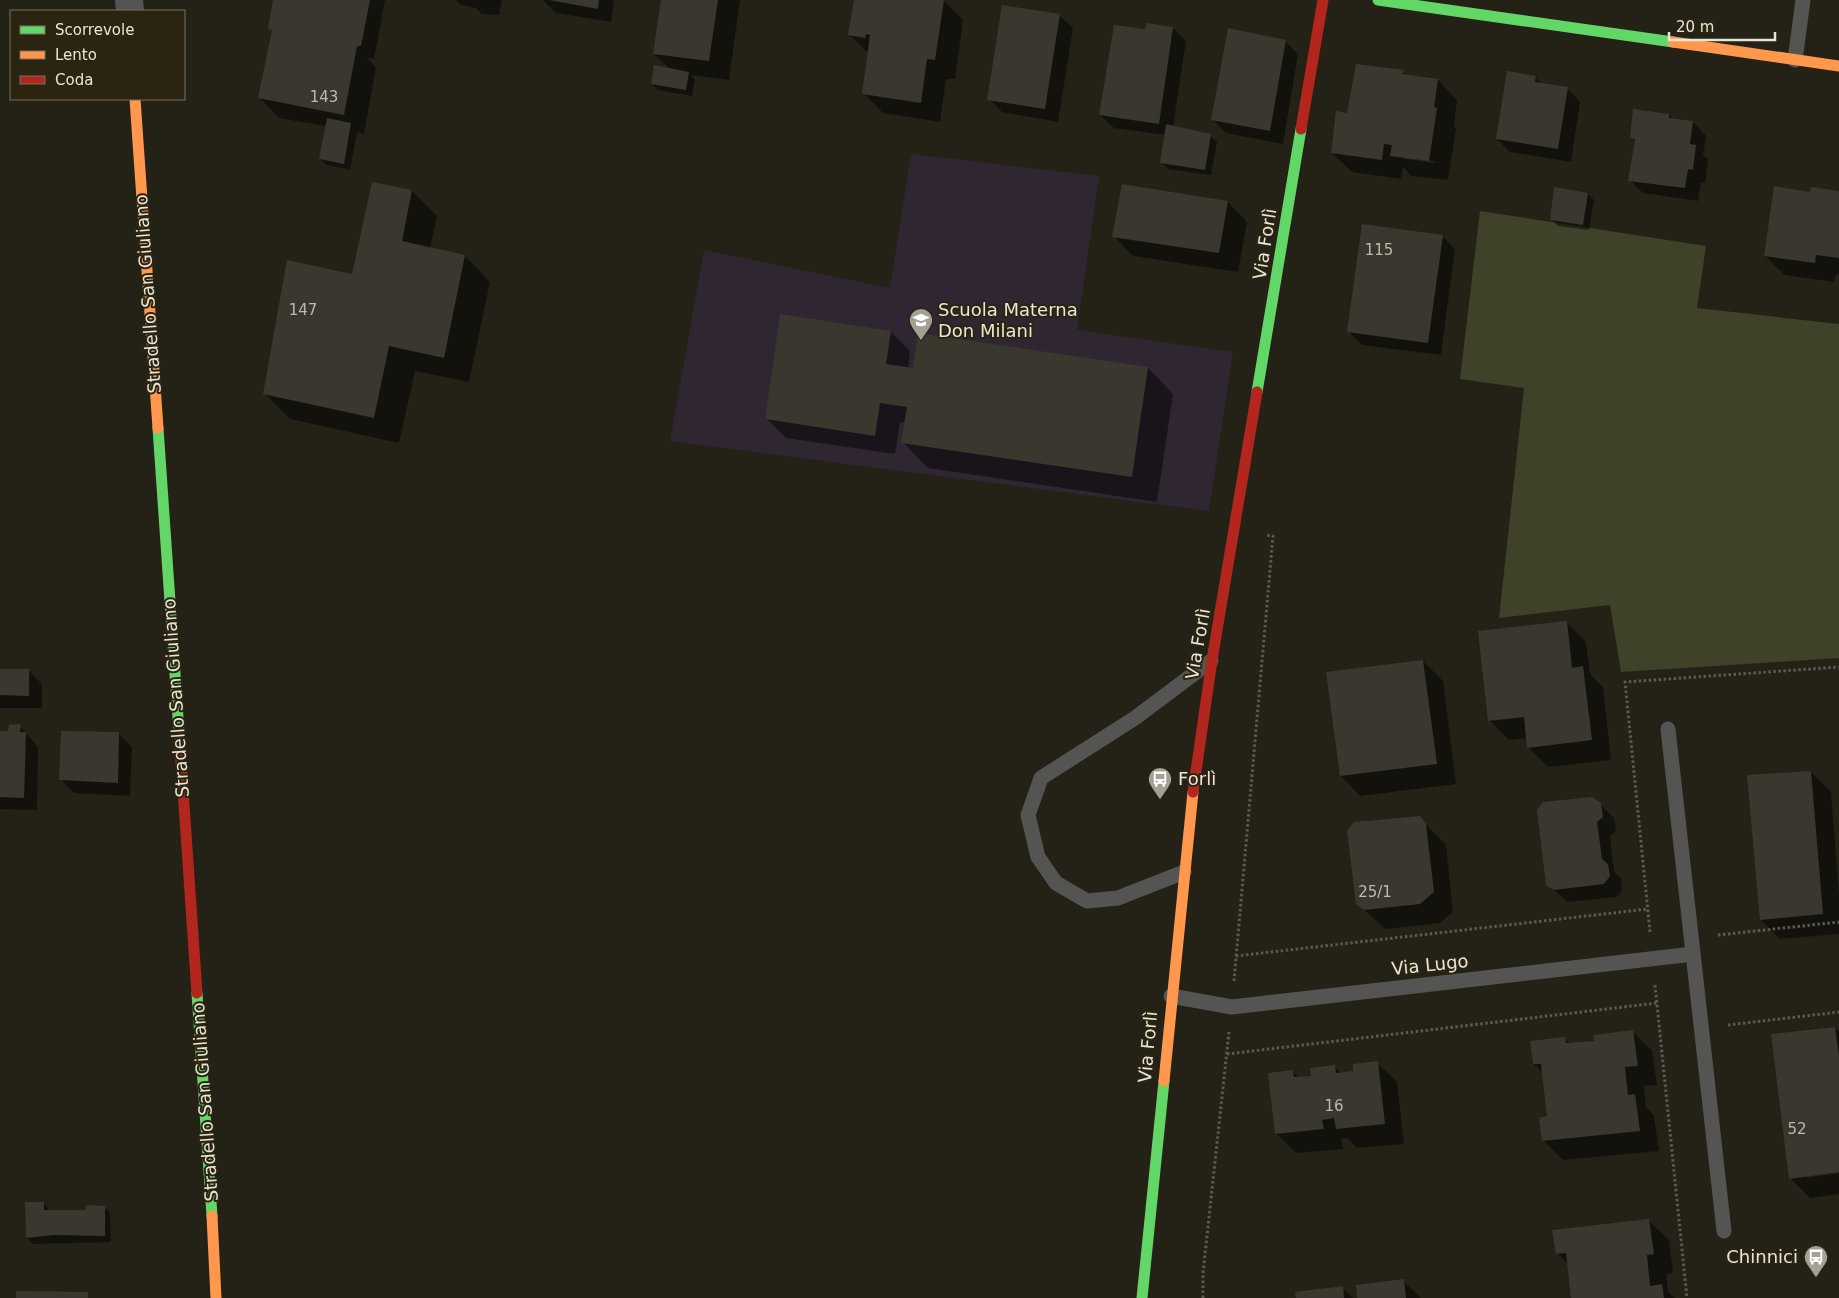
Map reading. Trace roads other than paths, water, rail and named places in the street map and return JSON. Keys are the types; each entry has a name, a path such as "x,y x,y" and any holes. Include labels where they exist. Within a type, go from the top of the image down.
{"street":[{"name":"Via Forlì","path":"1142,1298 1170,996 1191,805 1212,660 1323,0"},
{"path":"1378,0 1839,66"},
{"name":"Stradello San Giuliano","path":"135,100 212,1191 216,1298"}],"lane":[{"path":"1795,60 1803,0"},
{"path":"1184,872 1118,898 1087,901 1056,883 1038,857 1028,815 1041,778 1135,718 1212,660"},
{"path":"1668,729 1724,1231"},
{"name":"Via Lugo","path":"1170,996 1232,1007 1693,954"}],"place":[{"name":"Scuola Materna Don Milani","path":"921,341"},
{"name":"Forlì","path":"1160,800"},
{"name":"Chinnici","path":"1816,1278"}]}
